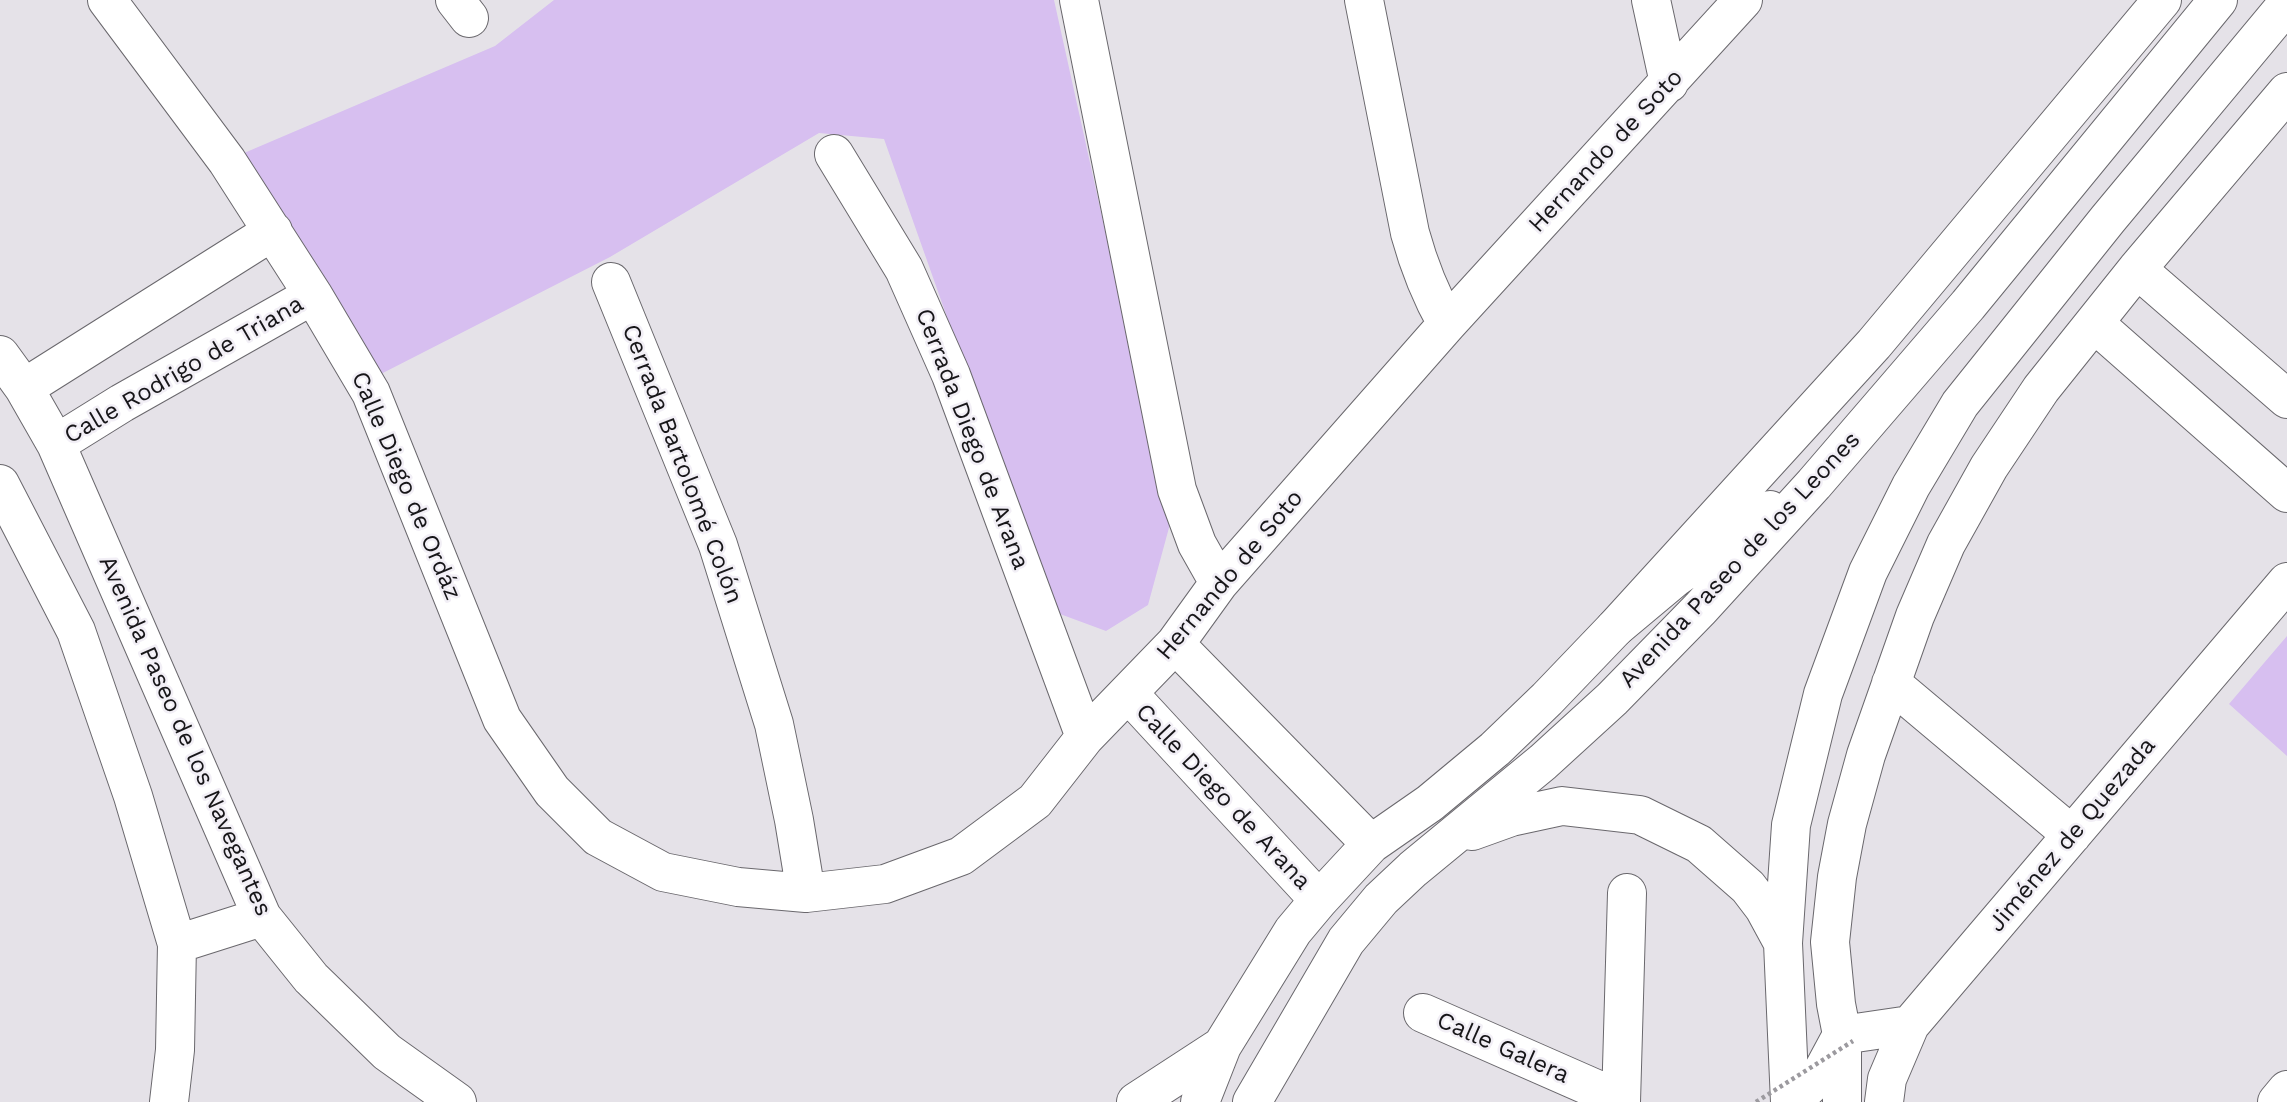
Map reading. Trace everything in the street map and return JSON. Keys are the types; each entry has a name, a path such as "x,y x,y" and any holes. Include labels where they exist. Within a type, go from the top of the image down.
{"street":[{"name":"Calle Diego de Ordáz","path":"107,0 227,161 273,231 370,393 502,719 552,791 598,837"},
{"path":"1080,0 1178,490 1197,544 1219,583"},
{"path":"1364,0 1410,233 1426,285 1447,324"},
{"path":"1651,0 1669,83"},
{"name":"Hernando de Soto","path":"598,837 663,872 738,887 806,893 885,884 961,856 1035,801 1085,737 1175,644 1219,583 1447,324 1743,0"},
{"name":"Avenida Paseo de los Leones","path":"1251,1102 1346,941 1389,891 1543,762 1612,699 1700,609 1814,484 1968,305 2218,0"},
{"path":"1200,1102 1222,1046 1293,931 1319,900 1371,844 1430,803 1495,749 1615,628 1874,344 2152,3"},
{"path":"1791,1102 1783,943 1791,825 1823,694 1868,572 1911,486 1960,404 2108,219 2287,4"},
{"path":"1842,1102 1847,1038 1832,966 1831,917 1847,824 1866,755 1891,683 1915,616 1946,544 1989,467 2041,389 2137,269 2287,92"},
{"name":"Cerrada Diego de Arana","path":"834,155 904,269 951,375 1085,737"},
{"path":"24,387 273,231"},
{"path":"2137,269 2287,399"},
{"name":"Cerrada Bartolomé Colón","path":"611,282 718,545 774,724 806,893"},
{"name":"Calle Rodrigo de Triana","path":"56,444 122,403 313,296"},
{"path":"2094,323 2287,493"},
{"name":"Avenida Paseo de los Navegantes","path":"0,355 24,387 56,444 262,917 311,978 387,1052 457,1102"},
{"path":"0,484 76,631 133,796 177,944 175,1050 169,1102"},
{"path":"1615,628 1717,546 1814,484"},
{"name":"Jiménez de Quezada","path":"1884,1102 1887,1079 1910,1026 2287,582"},
{"path":"1175,644 1371,844"},
{"path":"1891,683 2072,835"},
{"name":"Calle Diego de Arana","path":"1128,694 1319,900"},
{"path":"1450,839 1511,817 1562,806 1591,807 1640,816 1699,844 1709,852 1748,887 1764,908 1783,943"},
{"path":"1621,1101 1627,893"},
{"path":"177,944 262,917"},
{"name":"Calle Galera","path":"1423,1013 1621,1101"},
{"path":"1791,1102 1821,1074 1847,1038 1910,1026"},
{"path":"1136,1102 1222,1046"},
{"path":"2277,1102 2287,1090"}],"path":[{"path":"1756,1102 1847,1038"}],"shaded area":[{"path":"554,0 1054,0 1170,524 1148,605 1106,631 1060,614 1011,498 884,139 819,133 610,257 375,377 237,156 495,46"},
{"path":"2287,636 2287,756 2229,704"}]}
